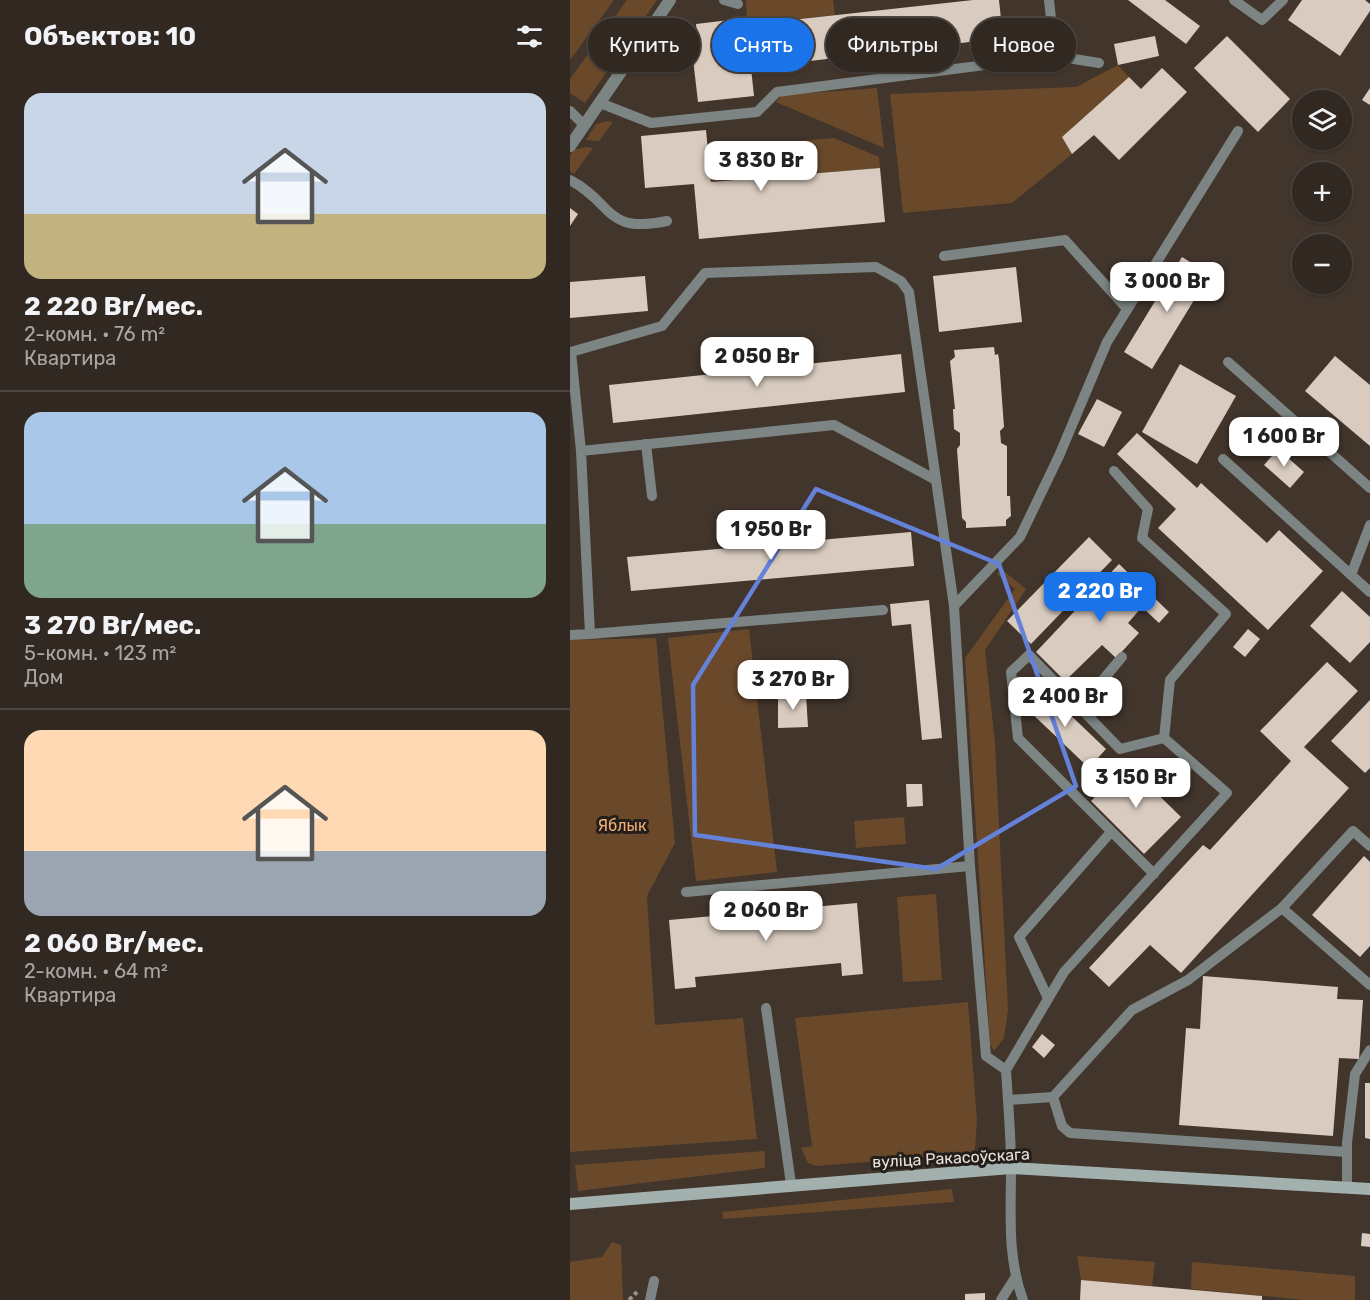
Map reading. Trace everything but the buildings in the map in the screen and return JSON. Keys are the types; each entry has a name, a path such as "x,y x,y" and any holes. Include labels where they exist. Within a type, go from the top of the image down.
{"main road":[{"name":"вуліца Ракасоўскага","path":"570,1204 791,1184 1011,1168 1370,1190"}],"street":[{"path":"570,146 670,0"}],"lane":[{"path":"724,0 738,4"},
{"path":"1049,0 1051,18"},
{"path":"1234,0 1262,20 1283,0"},
{"path":"1076,59 1099,63"},
{"path":"600,103 651,123 757,112 777,92 971,67"},
{"path":"570,111 583,124"},
{"path":"954,606 1020,537 1059,456 1107,342 1238,131"},
{"path":"570,180 621,222 642,225 667,221"},
{"path":"944,256 1065,240 1127,309"},
{"path":"590,634 581,452 571,352 662,326 705,273 876,267 901,281 909,292 954,606 970,866 986,1056 1006,1070"},
{"path":"1228,362 1370,488"},
{"path":"581,452 834,425 936,480"},
{"path":"646,444 652,496"},
{"path":"1223,459 1370,592"},
{"path":"1114,471 1148,509 1142,538 1226,615 1170,680 1164,738"},
{"path":"1351,575 1370,525"},
{"path":"570,634 883,610"},
{"path":"1154,874 1018,738 1011,672 1029,654 1120,749 1164,738"},
{"path":"1080,707 1122,657"},
{"path":"1023,1300 1015,1278 1010,1233 1011,1168 1006,1070 1064,972 1227,794 1164,738"},
{"path":"1008,1100 1053,1097 1132,1011 1188,980 1282,908 1353,831 1370,846"},
{"path":"1048,998 1019,937 1111,832"},
{"path":"686,892 970,866"},
{"path":"1282,908 1370,985"},
{"path":"766,1008 791,1184"},
{"path":"1347,1188 1347,1152 1355,1074 1370,1050"},
{"path":"1053,1097 1062,1126 1070,1133 1347,1152"},
{"path":"1001,1300 1015,1278"},
{"path":"650,1300 654,1281"}],"highlighted area":[{"path":"816,489 999,564 1076,786 936,869 695,835 693,685"}],"green space":[{"path":"570,0 614,0 601,18 588,18 588,35 570,60"},
{"path":"627,0 657,0 644,18 614,18"},
{"path":"746,0 833,0 835,15 809,18 747,18"},
{"path":"588,54 588,72 607,72 585,103 570,93 570,79"},
{"path":"1118,65 1129,77 1062,137 1072,154 1012,203 903,213 890,94 1076,87"},
{"path":"877,88 884,148 776,102 782,95"},
{"path":"613,122 599,141 586,140 596,124"},
{"path":"834,138 879,157 880,168 711,182 708,149"},
{"path":"593,148 574,174 570,171 570,156 573,150"},
{"path":"1001,569 1026,589 985,650 995,743 1008,1010 1004,1038 994,1051 990,1044 965,658 1015,589 997,574"},
{"path":"749,629 777,872 696,881 668,638"},
{"name":"Яблык","path":"656,638 675,843 647,896 655,1025 743,1018 757,1139 570,1152 570,640"},
{"path":"904,817 906,844 856,848 854,821"},
{"path":"936,894 942,980 903,982 897,897"},
{"path":"968,1002 977,1120 975,1149 967,1154 816,1166 808,1163 801,1148 812,1146 795,1018"},
{"path":"765,1151 765,1168 578,1191 575,1165"},
{"path":"952,1189 954,1202 723,1219 722,1212"},
{"path":"612,1242 621,1245 623,1300 570,1300 570,1262 602,1257"},
{"path":"1077,1256 1155,1262 1152,1286 1081,1280"},
{"path":"1192,1262 1355,1276 1355,1300 1305,1300 1191,1289"}]}
